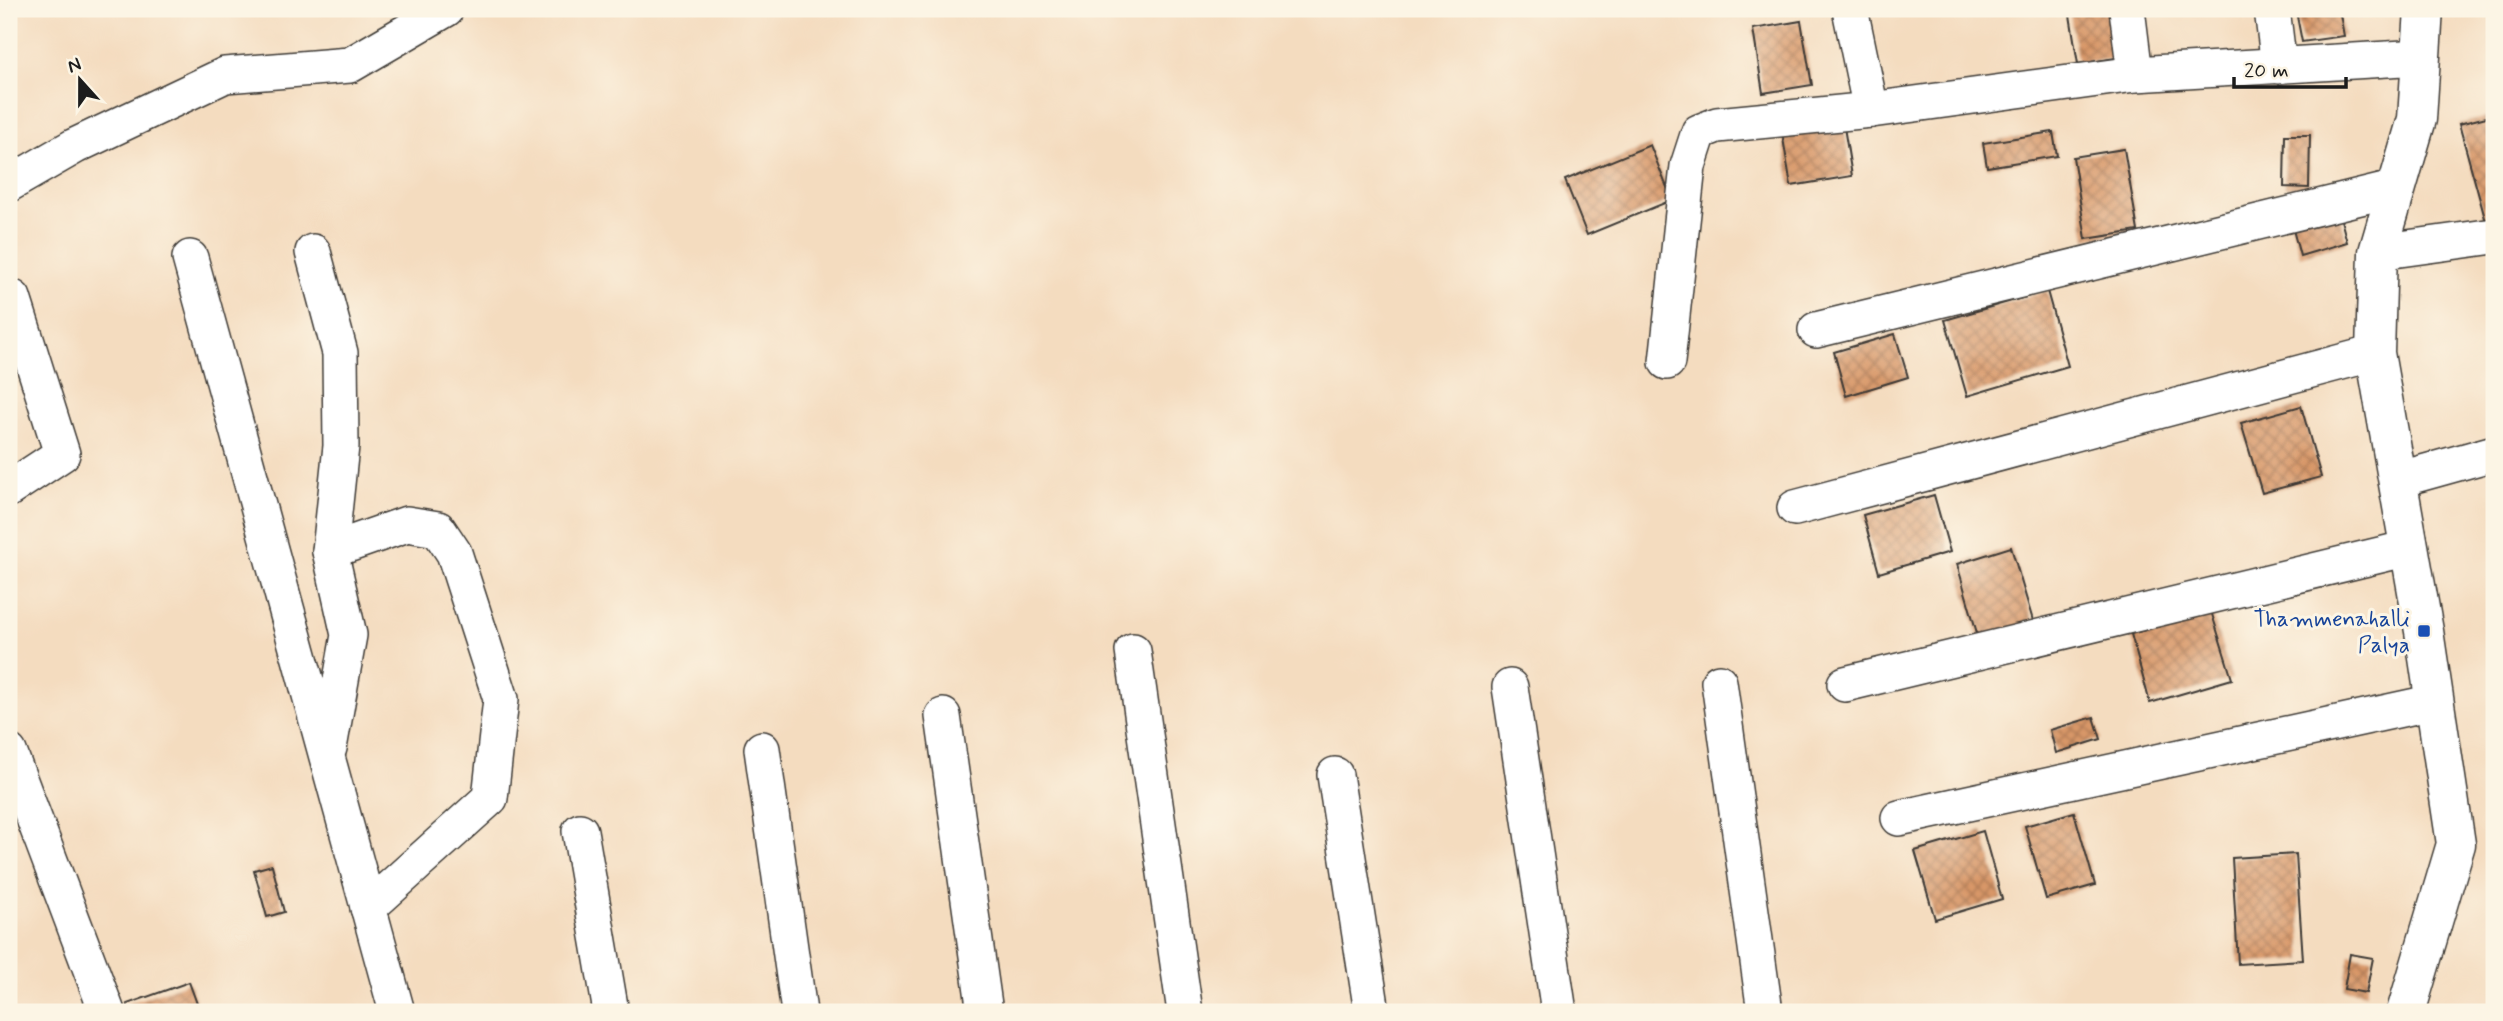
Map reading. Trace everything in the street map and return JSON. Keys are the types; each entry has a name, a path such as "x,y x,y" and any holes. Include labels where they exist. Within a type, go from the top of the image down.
{"street":[{"path":"9,184 75,146 225,75 350,65 446,9"},
{"path":"1850,9 1871,110"},
{"path":"2127,9 2135,74"},
{"path":"2272,9 2279,66"},
{"path":"2406,1012 2456,844 2375,353 2378,252 2417,119 2424,9"},
{"path":"1667,362 1688,166 1699,132 1717,125 1871,110 2135,74 2421,57"},
{"path":"1816,330 2397,188"},
{"path":"2378,252 2494,236"},
{"path":"313,252 340,353 341,446 330,551 349,635 328,758"},
{"path":"190,258 397,1012"},
{"path":"9,489 62,454 13,298"},
{"path":"1795,508 2375,353"},
{"path":"2398,480 2494,453"},
{"path":"330,551 407,524 438,529 454,552 501,699 490,798 368,908"},
{"path":"1845,684 2409,548"},
{"path":"1133,651 1185,1012"},
{"path":"1719,682 1765,1012"},
{"path":"1510,687 1559,1012"},
{"path":"1899,818 2434,702"},
{"path":"943,716 985,1012"},
{"path":"762,749 799,1012"},
{"path":"9,752 107,1012"},
{"path":"1335,775 1372,1012"},
{"path":"580,831 611,1012"}],"building":[{"path":"2069,9 2111,9 2122,57 2078,64"},
{"path":"2339,9 2344,36 2302,42 2296,11"},
{"path":"1801,21 1812,85 1763,93 1753,29"},
{"path":"2494,115 2494,228 2488,229 2459,124"},
{"path":"1843,121 1852,176 1791,186 1782,132"},
{"path":"2053,132 2057,156 1987,167 1983,143"},
{"path":"2285,135 2310,135 2309,188 2284,187"},
{"path":"1650,145 1672,200 1587,235 1565,180"},
{"path":"2124,149 2138,231 2086,239 2073,157"},
{"path":"2338,209 2347,242 2300,256 2291,222"},
{"path":"2047,291 2068,366 1967,396 1945,320"},
{"path":"1895,334 1908,377 1846,396 1834,352"},
{"path":"2301,406 2321,477 2262,493 2241,423"},
{"path":"1934,495 1950,552 1879,573 1863,515"},
{"path":"2011,547 2034,624 1979,640 1957,564"},
{"path":"2211,611 2232,679 2150,703 2131,634"},
{"path":"2094,717 2101,739 2056,753 2050,730"},
{"path":"2074,812 2095,885 2046,899 2025,826"},
{"path":"1983,831 2002,899 1935,919 1915,851"},
{"path":"2296,854 2303,960 2238,964 2232,858"},
{"path":"272,865 284,912 267,917 254,870"},
{"path":"2350,954 2373,958 2366,993 2344,989"},
{"path":"189,982 200,1012 130,1012 127,1004"}],"place":[{"name":"Thammenahalli Palya","path":"2424,631"}]}
